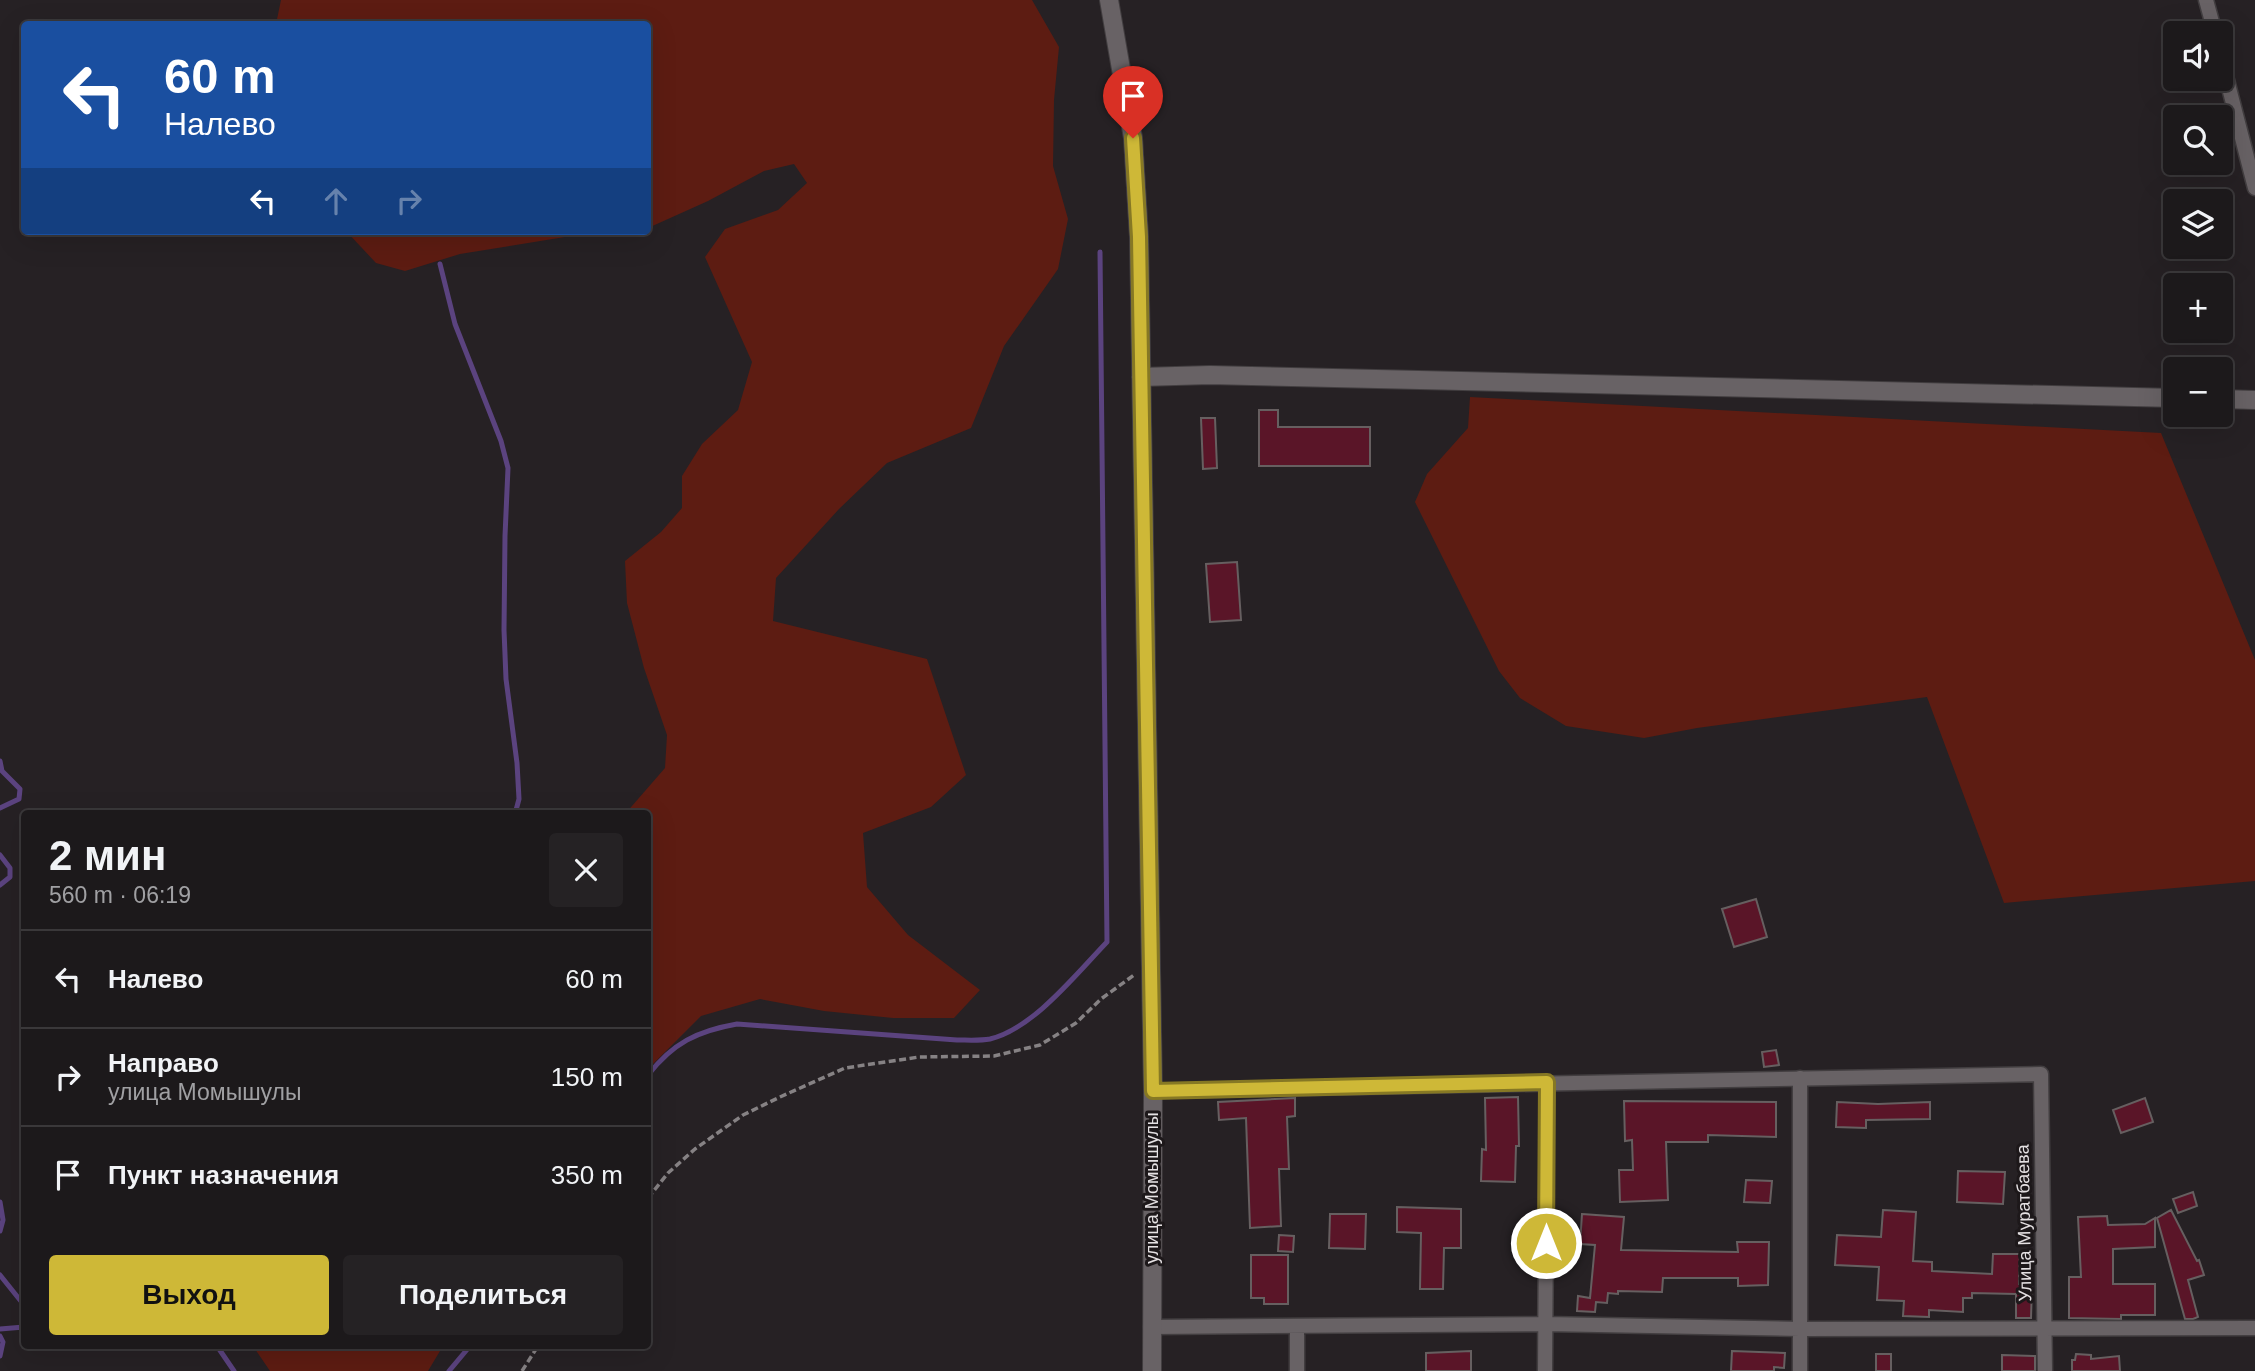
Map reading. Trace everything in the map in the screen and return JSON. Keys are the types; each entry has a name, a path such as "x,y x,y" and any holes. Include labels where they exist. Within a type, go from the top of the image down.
{"street":[{"name":"улица Момышулы","path":"1109,0 1133,138 1139,237 1153,1091 1152,1371"},
{"path":"2206,0 2212,21"},
{"path":"2230,91 2255,188"},
{"path":"1141,377 1210,375 2163,398"},
{"path":"2233,399 2255,400"},
{"name":"Улица Муратбаева","path":"1800,1078 2041,1074 2045,1371"},
{"path":"1153,1091 1800,1078 1800,1371"},
{"path":"1545,1371 1547,1082"},
{"path":"1151,1327 1546,1324 1800,1329 2255,1330"},
{"path":"1297,1326 1297,1371"}],"path":[{"path":"651,1194 668,1173 695,1149 743,1115 780,1097 845,1068 919,1057 994,1056 1040,1045 1076,1023 1101,999 1150,964"},
{"path":"522,1371 536,1349"}],"shaded area":[{"path":"281,0 1032,0 1059,47 1054,100 1053,166 1068,219 1058,269 1004,346 971,428 887,463 839,509 776,578 773,621 927,659 966,775 931,807 863,833 867,887 908,935 980,990 954,1018 893,1018 824,1011 760,999 701,1016 651,1066 651,810 628,810 665,768 667,735 644,668 627,603 625,561 661,532 682,508 682,476 702,444 738,410 752,362 705,257 725,229 778,210 807,183 794,164 764,171 708,201 651,227 651,21 277,21"},
{"path":"350,235 583,235 460,254 405,271 376,263"},
{"path":"1470,397 2161,433 2255,660 2255,881 2004,903 1927,697 1697,728 1644,738 1566,726 1520,698 1499,671 1415,502 1427,474 1468,428"},
{"path":"255,1349 441,1349 428,1371 270,1371"}],"building":[{"path":"1259,410 1278,410 1278,427 1370,427 1370,466 1259,466"},
{"path":"1201,418 1215,418 1217,468 1203,469"},
{"path":"1237,562 1241,620 1210,622 1206,564"},
{"path":"1756,899 1767,937 1734,947 1722,909"},
{"path":"1776,1050 1779,1065 1764,1067 1762,1052"},
{"path":"1518,1097 1519,1146 1516,1146 1515,1182 1481,1181 1482,1149 1486,1150 1485,1098"},
{"path":"1295,1098 1295,1116 1287,1117 1289,1169 1279,1169 1281,1226 1250,1228 1246,1118 1219,1120 1218,1102"},
{"path":"2145,1098 2153,1122 2121,1133 2113,1110"},
{"path":"1624,1101 1776,1102 1776,1137 1708,1135 1708,1142 1666,1142 1668,1200 1620,1202 1619,1170 1633,1170 1632,1140 1625,1141"},
{"path":"1837,1102 1930,1102 1930,1119 1866,1120 1866,1128 1836,1127"},
{"path":"1958,1171 2005,1172 2003,1204 1957,1202"},
{"path":"1746,1180 1772,1181 1770,1203 1744,1202"},
{"path":"2193,1192 2197,1206 2178,1213 2173,1199"},
{"path":"1397,1207 1461,1209 1461,1248 1444,1248 1443,1289 1420,1289 1421,1233 1397,1232"},
{"path":"1883,1210 1916,1212 1913,1261 1932,1262 1932,1271 1992,1274 1993,1254 2020,1254 2019,1284 2032,1285 2031,1318 2016,1318 2016,1294 1972,1293 1972,1298 1963,1298 1963,1312 1929,1310 1929,1317 1903,1316 1904,1301 1877,1300 1879,1267 1835,1265 1837,1235 1881,1237"},
{"path":"2171,1210 2197,1261 2199,1260 2204,1275 2188,1280 2198,1317 2193,1319 2185,1319 2157,1218"},
{"path":"1330,1214 1366,1214 1365,1249 1329,1248"},
{"path":"1582,1214 1624,1217 1621,1250 1738,1252 1737,1242 1769,1242 1768,1285 1738,1286 1738,1278 1663,1278 1662,1292 1608,1293 1607,1303 1596,1302 1595,1312 1577,1311 1578,1296 1590,1298 1595,1245 1580,1244"},
{"path":"2107,1216 2108,1225 2145,1224 2155,1218 2155,1247 2113,1249 2113,1284 2155,1284 2155,1315 2121,1315 2121,1319 2069,1318 2069,1277 2081,1277 2078,1217"},
{"path":"1279,1235 1294,1236 1293,1252 1278,1251"},
{"path":"1251,1255 1288,1255 1288,1304 1264,1304 1264,1298 1251,1298"},
{"path":"1471,1351 1471,1371 1426,1371 1426,1353"},
{"path":"1732,1351 1785,1353 1784,1368 1774,1367 1774,1371 1731,1371"},
{"path":"1876,1354 1891,1354 1891,1371 1876,1371"},
{"path":"2076,1354 2091,1355 2091,1359 2119,1356 2120,1371 2072,1371 2072,1360 2075,1360"},
{"path":"2002,1355 2035,1356 2035,1371 2002,1371"}],"waterway":[{"path":"651,1071 687,1040 710,1030 737,1024 957,1040 990,1039 1006,1033 1038,1012 1107,942 1100,252"},
{"path":"440,264 455,324 501,441 508,468 504,630 506,679 517,763 519,799 516,810"},
{"path":"0,761 2,771 20,789 19,799 0,808"},
{"path":"0,855 10,868 10,877 0,885"},
{"path":"0,1202 3,1220 0,1231"},
{"path":"0,1275 21,1301"},
{"path":"0,1329 21,1327"},
{"path":"0,1336 3,1342 0,1356"},
{"path":"219,1349 234,1371"},
{"path":"449,1371 467,1349"}],"route":[{"path":"1133,138 1139,237 1153,1091 1547,1082 1546,1243"}]}
